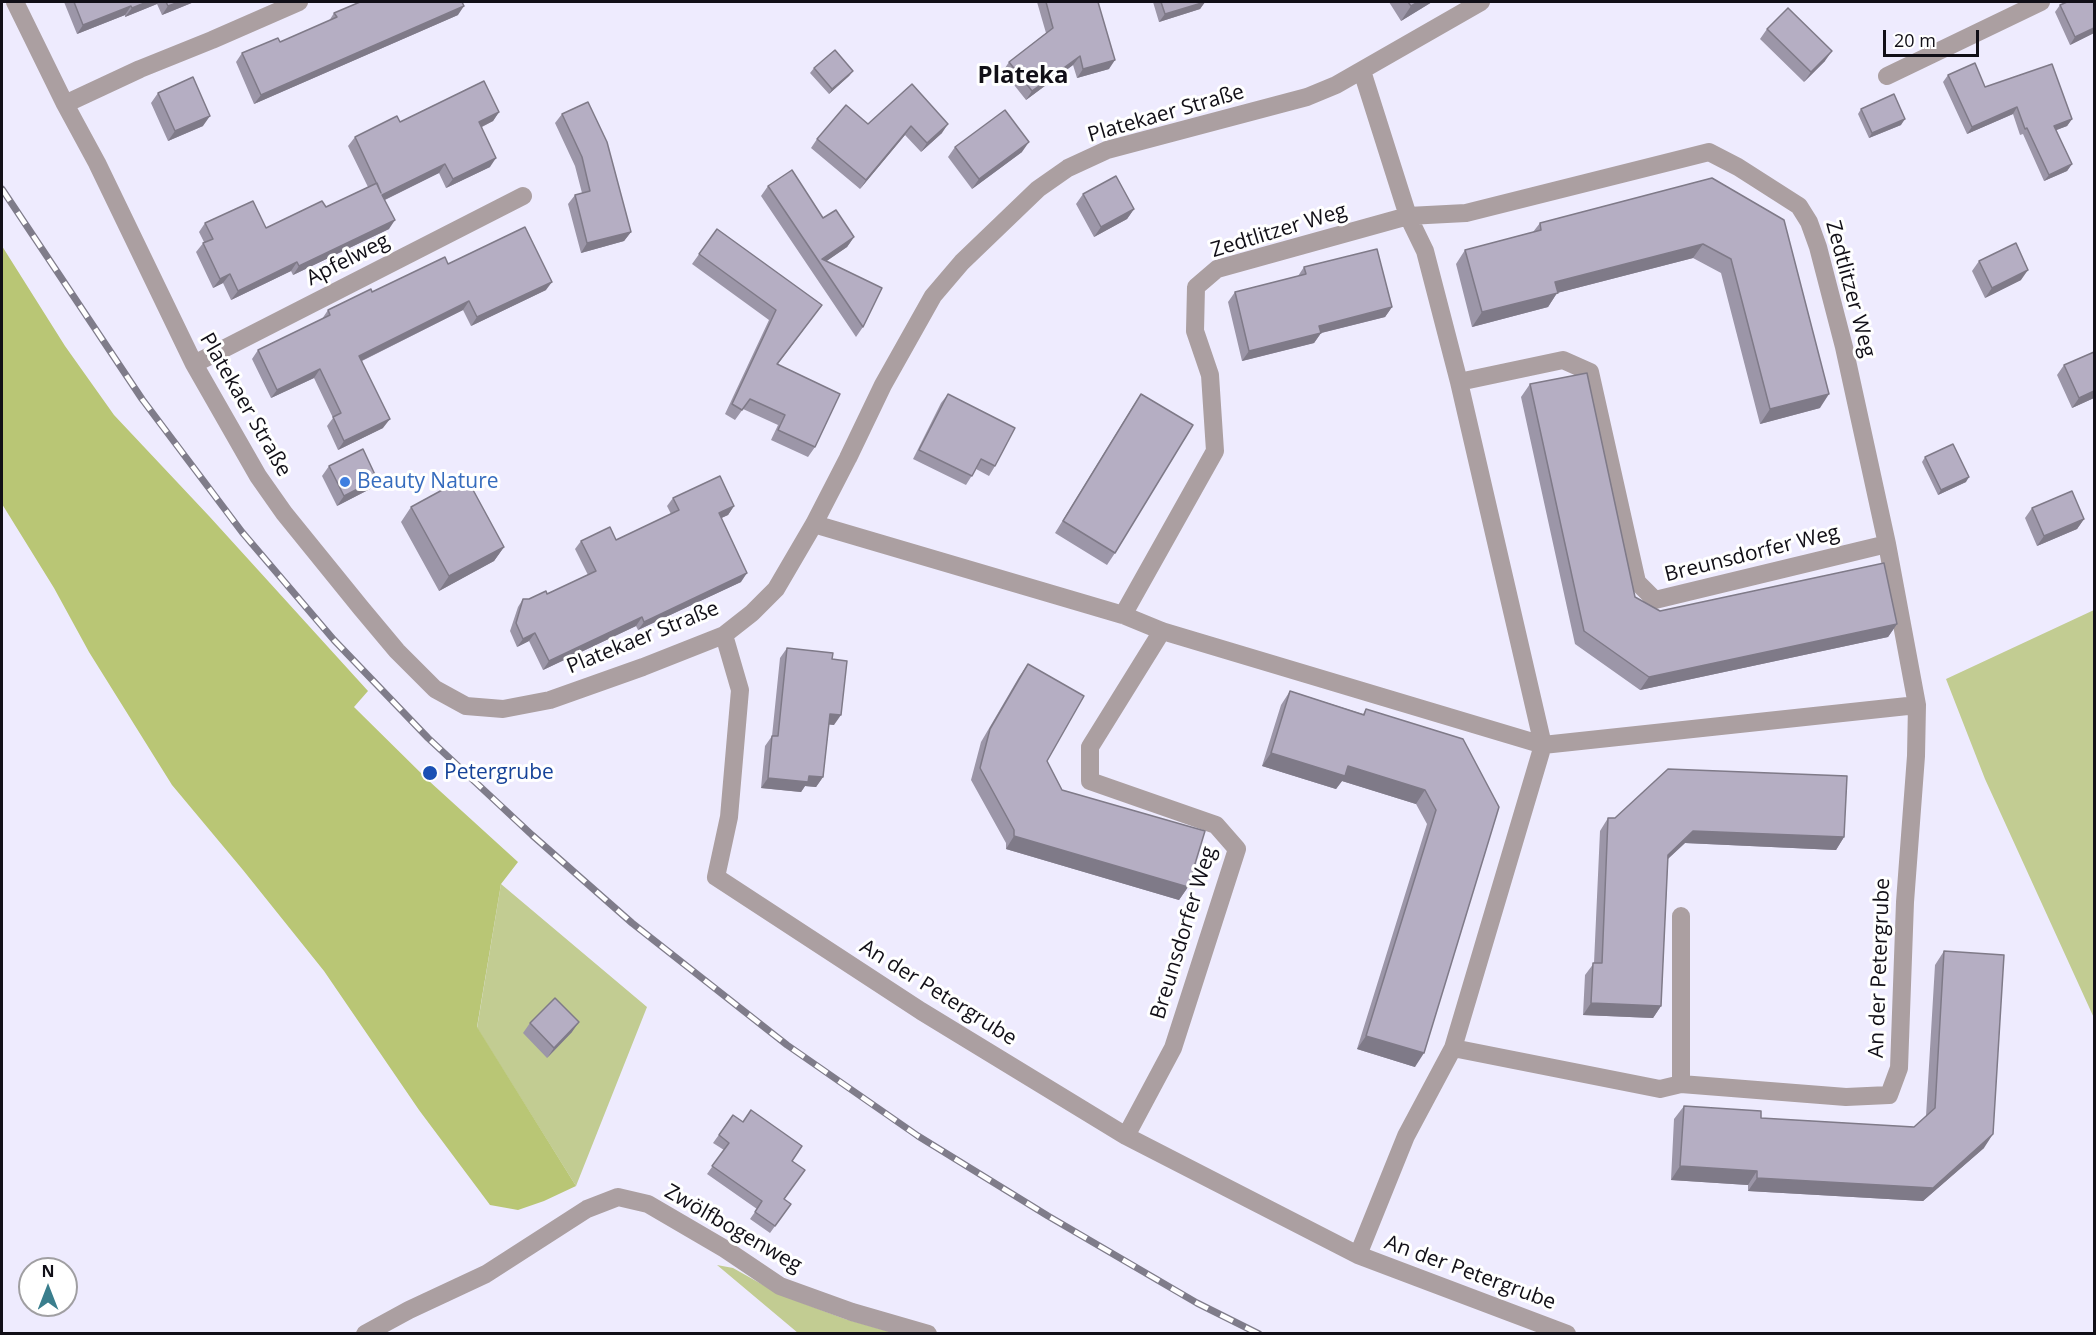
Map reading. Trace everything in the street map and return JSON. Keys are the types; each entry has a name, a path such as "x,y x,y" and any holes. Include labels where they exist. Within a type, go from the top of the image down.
{"street":[{"name":"Platekaer Straße","path":"15,2 97,163 194,364 258,476 284,513 397,651 435,689 466,706 503,709 550,700 643,667 724,635 752,613 776,589 814,524 883,385 933,296 962,262 1038,189 1068,168 1107,150 1307,97 1336,85 1481,2"},
{"path":"65,104 140,69 299,2"},
{"path":"1887,76 2041,2"},
{"path":"1362,71 1408,216 1425,251 1459,382 1543,745"},
{"name":"Zedtlitzer Weg","path":"1123,615 1215,451 1209,375 1195,331 1196,287 1217,269 1408,216 1466,213 1709,152 1738,167 1799,206 1809,222 1818,247 1844,347 1887,544"},
{"name":"Apfelweg","path":"194,364 522,196"},
{"name":"Breunsdorfer Weg","path":"1459,382 1563,360 1590,372 1637,582 1655,600 1887,544"},
{"path":"814,524 1123,615 1162,631 1543,745 1917,705 1887,544"},
{"name":"Breunsdorfer Weg","path":"1126,1136 1173,1048 1237,849 1216,825 1090,781 1090,747 1162,631"},
{"name":"An der Petergrube","path":"724,635 740,690 729,817 716,877 921,1011 1126,1136 1358,1255 1567,1334"},
{"name":"An der Petergrube","path":"1454,1048 1660,1089 1681,1084 1846,1097 1889,1095 1899,1068 1905,902 1916,756 1917,705"},
{"name":"An der Petergrube","path":"1358,1255 1406,1136 1454,1048 1543,745"},
{"path":"1681,916 1681,1084"},
{"name":"Zwölfbogenweg","path":"365,1334 486,1274 587,1209 618,1197 648,1204 725,1249 780,1286 852,1312 928,1334"}],"green space":[{"path":"2,246 65,346 114,415 368,691 354,707 429,781 518,862 501,884 477,1027 576,1186 518,1210 490,1205 419,1110 324,971 172,785 89,652 54,588 2,504"},
{"path":"2094,610 2094,1018 1985,779 1946,679"},
{"path":"501,884 647,1007 576,1186 477,1028"},
{"path":"717,1265 733,1268 781,1295 845,1319 894,1333 798,1333"}],"building":[{"path":"74,2 147,2 83,25"},
{"path":"166,2 179,2 168,6"},
{"path":"360,2 462,2 464,6 261,95 242,53 278,38 280,42 337,17 334,13"},
{"path":"1046,2 1098,2 1115,60 1083,69 1080,56 1032,91 1009,62 1053,28"},
{"path":"1161,2 1205,2 1165,14"},
{"path":"2067,2 2094,2 2094,28 2075,37 2060,5"},
{"path":"1788,8 1832,51 1811,72 1767,29"},
{"path":"835,50 853,71 832,89 814,68"},
{"path":"1975,63 1985,87 2052,64 2072,119 2054,126 2072,164 2049,175 2027,128 2025,129 2017,107 1972,127 1948,75"},
{"path":"193,77 210,116 175,131 158,93"},
{"path":"484,81 499,112 479,122 496,158 453,179 445,164 382,195 395,220 299,266 297,262 238,291 230,274 220,279 203,243 213,239 205,223 253,201 266,228 322,201 326,207 376,183 355,137 397,116 400,122"},
{"path":"912,84 948,124 927,143 911,126 866,180 817,139 846,105 868,124"},
{"path":"1894,94 1905,119 1872,133 1861,109"},
{"path":"588,102 607,142 631,232 587,243 575,195 590,191 582,157 562,114"},
{"path":"1005,110 1029,142 979,179 955,147"},
{"path":"792,170 823,218 836,210 854,237 822,259 882,288 863,327 768,186"},
{"path":"1116,176 1134,209 1101,227 1083,194"},
{"path":"1712,178 1784,220 1829,394 1770,409 1731,259 1703,244 1555,282 1558,293 1482,312 1465,250 1541,230 1540,223"},
{"path":"525,227 552,282 477,317 469,301 359,356 390,419 344,441 333,417 341,413 320,369 277,390 258,350 330,315 328,310 371,289 372,292 445,257 448,264"},
{"path":"717,229 822,305 777,364 840,394 815,447 778,430 785,415 750,399 742,410 732,404 776,310 699,254"},
{"path":"2016,243 2028,270 1992,288 1979,261"},
{"path":"1377,249 1392,307 1319,326 1321,333 1249,351 1235,292 1306,274 1304,267"},
{"path":"2094,352 2094,391 2079,398 2064,365"},
{"path":"1587,373 1635,597 1660,611 1884,563 1897,624 1649,677 1584,631 1530,384"},
{"path":"948,394 1015,428 995,466 981,459 972,476 919,450"},
{"path":"1141,394 1193,425 1115,553 1063,521"},
{"path":"1953,444 1969,477 1941,490 1925,457"},
{"path":"363,449 377,479 344,496 329,466"},
{"path":"720,476 734,506 719,513 747,573 644,622 642,617 549,661 535,633 523,639 516,623 523,599 529,599 546,591 547,594 596,571 581,541 610,527 616,540 679,510 673,498"},
{"path":"466,477 504,547 449,576 411,507"},
{"path":"2072,491 2084,519 2044,536 2032,508"},
{"path":"787,648 833,653 832,659 847,661 841,715 830,714 823,777 809,776 808,782 768,778 772,736 778,736"},
{"path":"1028,664 1084,696 1047,761 1062,790 1205,831 1188,887 1014,836 1014,830 980,768 990,729"},
{"path":"1290,691 1364,715 1366,709 1463,739 1499,807 1424,1053 1366,1036 1436,810 1425,790 1348,766 1345,776 1271,753"},
{"path":"1668,769 1847,776 1844,837 1693,831 1668,855 1661,1006 1591,1003 1593,963 1602,963 1608,818 1615,818"},
{"path":"1944,951 2004,955 1993,1134 1933,1188 1757,1178 1757,1171 1680,1166 1684,1106 1761,1111 1761,1118 1914,1127 1935,1108"},
{"path":"555,998 579,1022 554,1048 530,1023"},
{"path":"751,1110 802,1146 792,1161 805,1170 784,1199 791,1204 775,1226 755,1212 762,1201 712,1166 729,1143 719,1135 733,1115 743,1122"}],"railway":[{"path":"2,189 142,399 242,532 334,640 428,738 532,835 632,923 787,1045 918,1136 1048,1216 1197,1303 1259,1334"}],"place":[{"name":"Beauty Nature","path":"345,482"},
{"name":"Petergrube","path":"430,773"}],"district":[{"name":"Plateka","path":"1023,76"}]}
